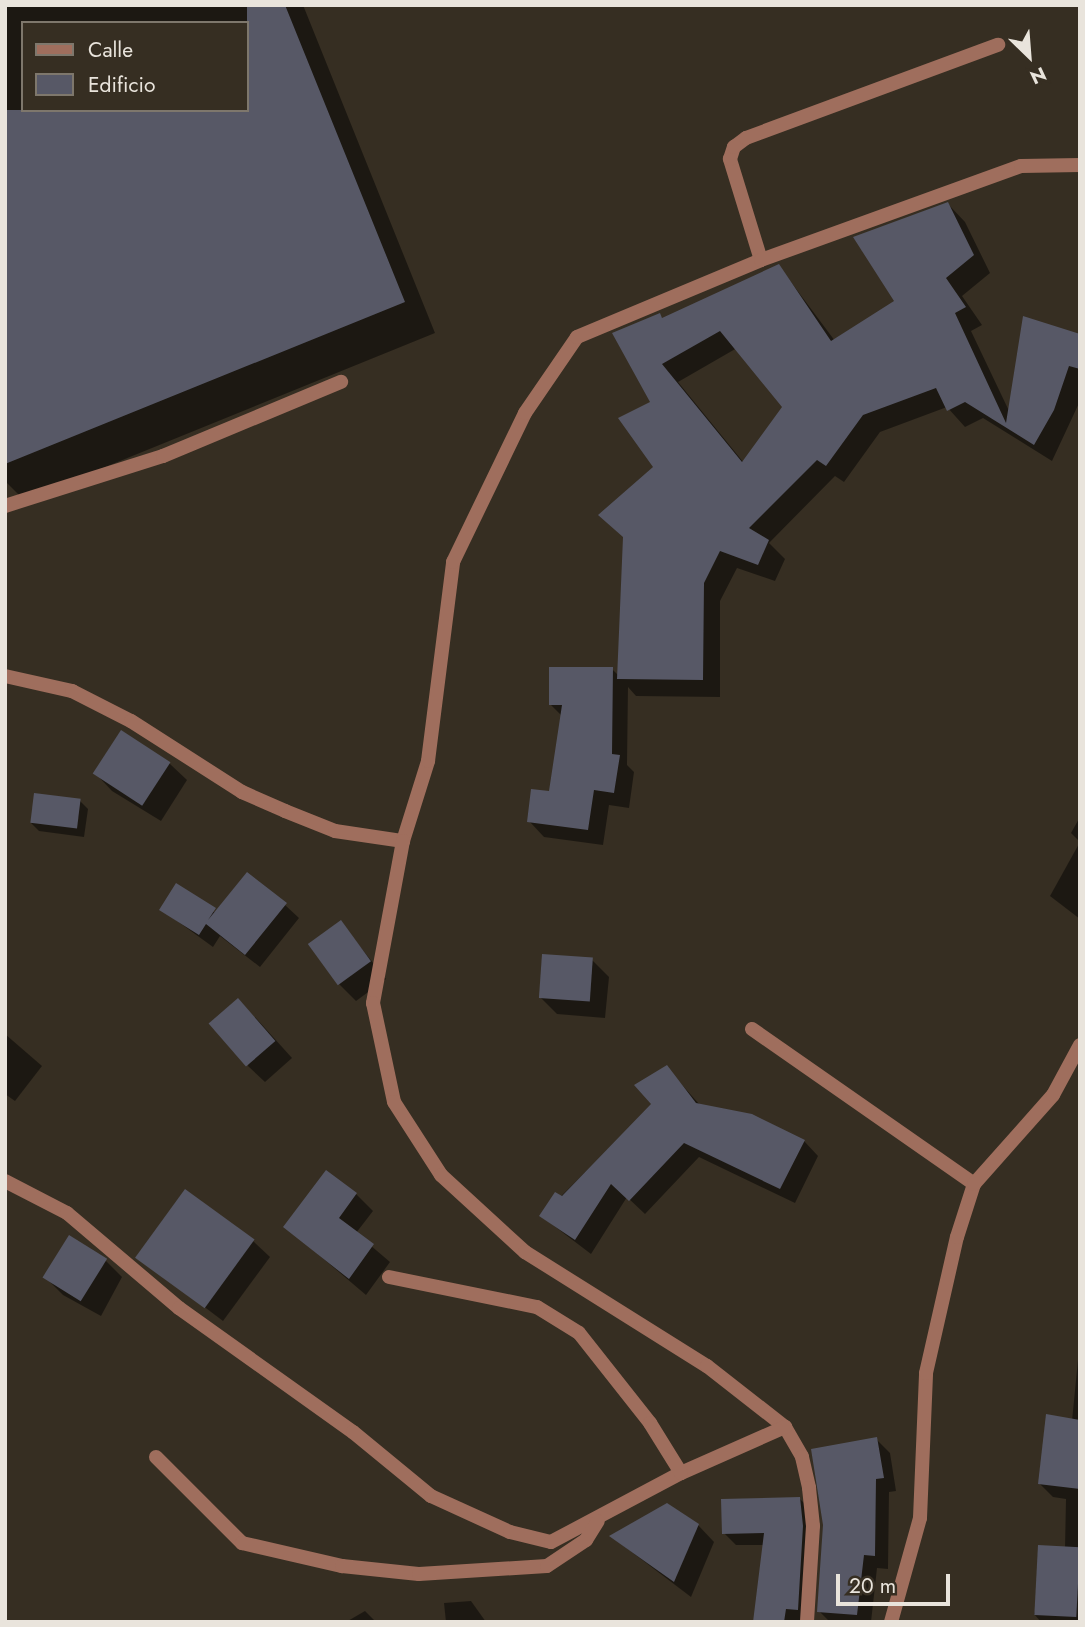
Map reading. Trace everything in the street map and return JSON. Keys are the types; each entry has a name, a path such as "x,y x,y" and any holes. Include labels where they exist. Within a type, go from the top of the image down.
{"street":[{"path":"761,260 730,159 734,147 998,45"},
{"path":"807,1622 813,1526 809,1488 802,1457 785,1427 707,1366 525,1252 441,1175 394,1102 373,1003 403,841 428,761 453,562 525,413 577,337 761,260 1021,166 1080,164"},
{"path":"5,506 163,456 341,382"},
{"path":"5,676 72,691 131,721 242,792 285,811 335,831 403,841"},
{"path":"752,1029 974,1184"},
{"path":"891,1622 920,1518 926,1373 957,1237 974,1184 1053,1095 1080,1045"},
{"path":"5,1181 67,1213 179,1308 353,1432 431,1496 510,1532 551,1542 599,1520 681,1473 785,1427"},
{"path":"389,1277 537,1307 579,1333 650,1423 681,1473"},
{"path":"156,1457 243,1543 342,1566 419,1574 547,1566 586,1540 599,1520"}],"building":[{"path":"247,5 285,5 405,302 5,464 5,110 248,112"},
{"path":"948,202 974,255 946,278 966,307 955,313 1006,423 1023,316 1080,334 1080,369 1069,366 1054,410 1034,445 965,402 947,411 936,388 863,415 826,466 817,460 749,528 769,540 758,565 720,551 704,583 703,680 617,679 623,537 598,515 653,467 618,418 650,402 612,333 660,313 662,318 779,264 831,341 894,301 853,237","holes":["720,331 782,407 742,462 662,364"]},
{"path":"549,667 613,667 612,754 620,755 614,793 594,790 588,830 527,822 531,789 549,791 562,705 549,705"},
{"path":"121,730 170,762 142,806 93,774"},
{"path":"34,793 81,799 77,829 30,823"},
{"path":"247,872 287,903 245,955 206,924 199,935 159,910 176,883 216,908 208,920"},
{"path":"341,920 371,961 338,985 308,944"},
{"path":"542,954 593,958 590,1001 539,998"},
{"path":"238,998 275,1041 246,1067 209,1024"},
{"path":"667,1065 696,1103 752,1114 805,1140 780,1189 684,1143 629,1201 611,1184 575,1240 539,1216 555,1192 562,1196 651,1104 634,1085"},
{"path":"326,1170 357,1193 339,1218 374,1244 349,1279 283,1227"},
{"path":"185,1189 255,1240 205,1308 135,1258"},
{"path":"69,1235 107,1259 81,1301 43,1277"},
{"path":"1046,1414 1080,1420 1080,1489 1038,1484"},
{"path":"877,1437 884,1478 876,1479 875,1556 864,1555 857,1615 817,1612 823,1525 811,1449"},
{"path":"800,1497 803,1526 798,1610 786,1609 784,1622 753,1622 764,1533 722,1534 721,1499"},
{"path":"667,1503 699,1524 674,1582 609,1536"},
{"path":"1038,1545 1080,1547 1076,1617 1034,1615"}]}
